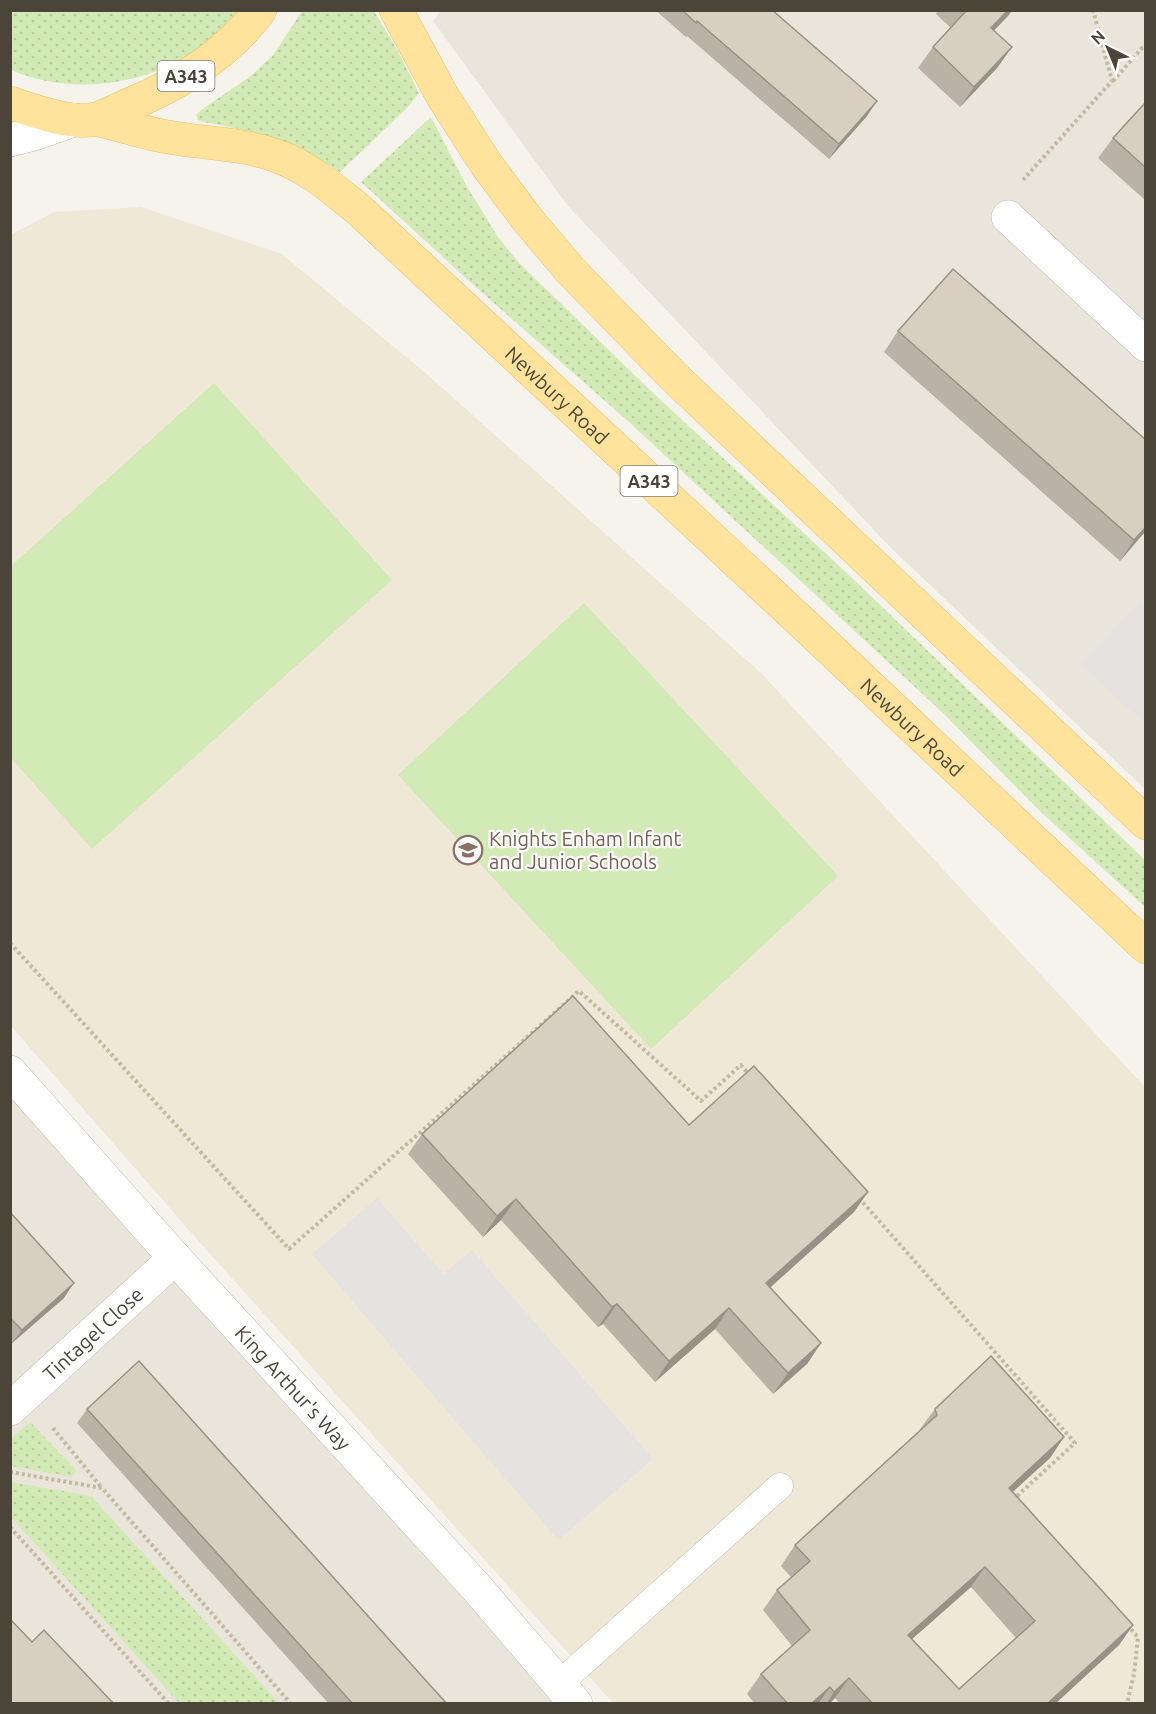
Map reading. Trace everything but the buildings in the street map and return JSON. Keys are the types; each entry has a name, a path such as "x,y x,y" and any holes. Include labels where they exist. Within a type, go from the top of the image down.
{"main road":[{"name":"A343","path":"10,103 27,109 85,119 150,96 195,71 230,44 260,10"},
{"path":"396,10 443,97 486,164 526,219 570,270 673,376 1146,823"},
{"name":"Newbury Road","path":"85,119 168,137 248,147 279,156 308,171 336,191 810,630 1146,947"}],"street":[{"path":"10,140 85,119"},
{"path":"1008,217 1146,345"},
{"name":"King Arthur's Way","path":"10,1072 175,1258 476,1587 568,1693"},
{"name":"Tintagel Close","path":"18,1402 175,1258"}],"lane":[{"path":"568,1693 780,1486"}],"path":[{"path":"1093,10 1112,81"},
{"path":"1008,217 998,208 1142,48 1146,47"},
{"path":"10,943 289,1249 579,991 701,1101 741,1065 756,1082"},
{"path":"855,1193 1075,1443 1016,1497 1024,1506"},
{"path":"18,1402 102,1488 291,1704"},
{"path":"10,1472 102,1488"},
{"path":"10,1527 169,1704"},
{"path":"1123,1620 1138,1638 1134,1674 1127,1704"}],"shaded area":[{"path":"441,10 1145,11 1145,789 889,546 568,206 433,21"},
{"name":"Knights Enham Infant and Junior Schools","path":"141,207 282,254 429,376 761,673 1145,1087 1145,1703 613,1703 194,1236 11,1026 10,235 54,212"},
{"path":"1140,600 1146,605 1145,724 1081,664"},
{"path":"10,1072 565,1703 11,1703"},
{"path":"377,1198 443,1274 472,1250 653,1459 558,1540 312,1254"}],"green space":[{"path":"10,11 239,11 217,34 192,53 164,68 134,78 103,84 72,84 41,80 11,70"},
{"path":"302,11 374,11 419,93 407,108 340,172 291,145 240,129 203,122 198,120 196,115 251,76 274,54"},
{"path":"431,117 466,185 498,237 519,263 651,391 851,577 1145,860 1145,907 1041,812 943,713 630,423 361,182"},
{"path":"214,383 392,580 92,849 11,758 11,566"},
{"path":"584,603 838,876 651,1049 398,775"},
{"path":"30,1422 75,1469 76,1472 72,1477 11,1466 11,1439"},
{"path":"10,1482 91,1496 279,1703 179,1703 11,1517"}],"place":[{"name":"Knights Enham Infant and Junior Schools","path":"468,850"}]}
